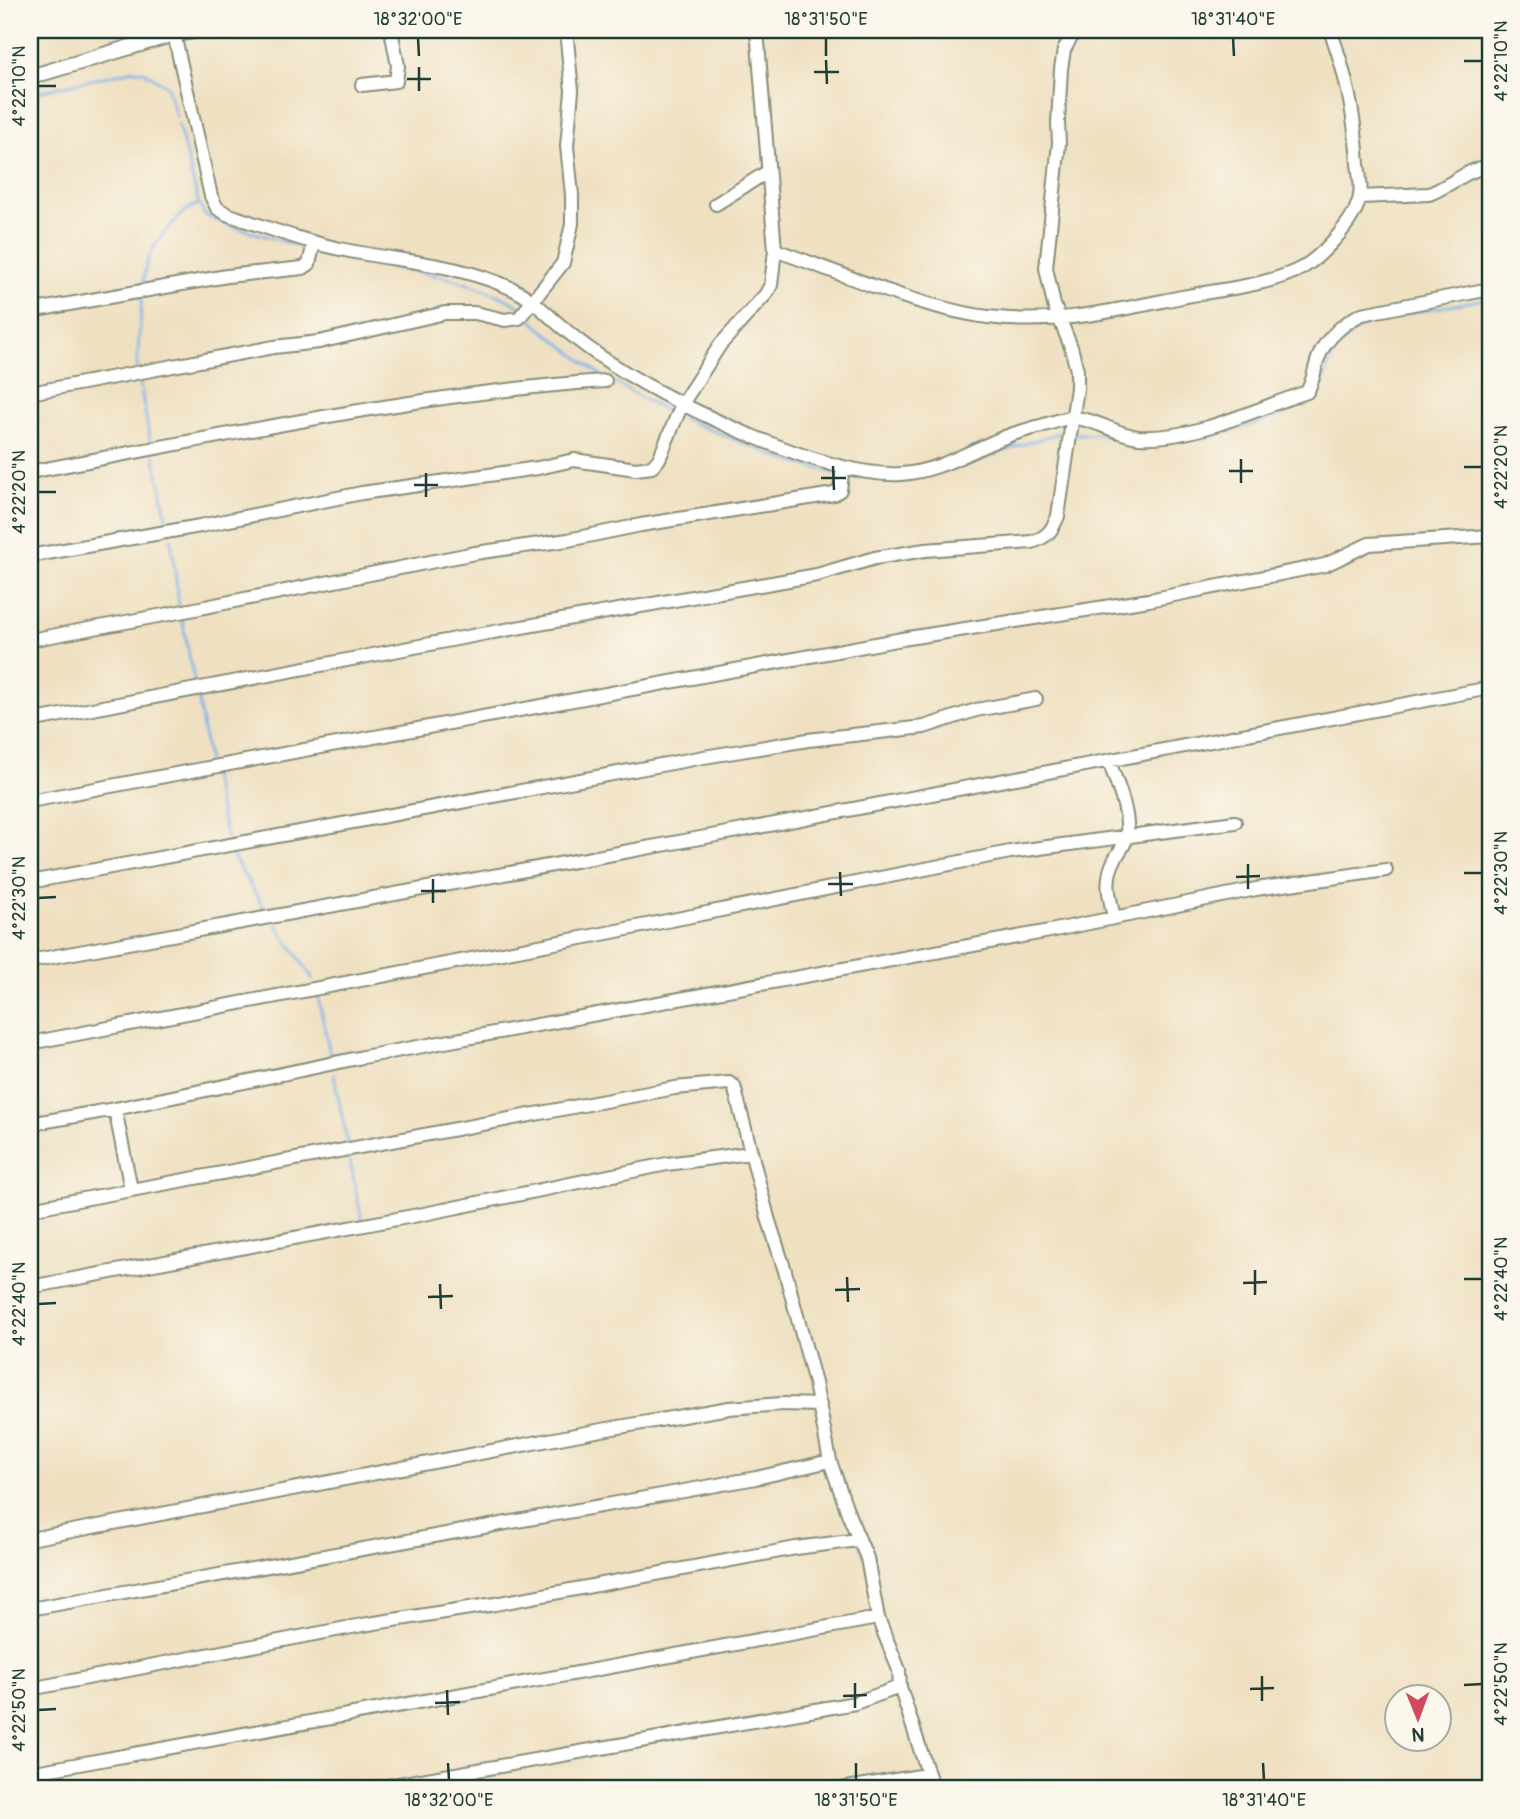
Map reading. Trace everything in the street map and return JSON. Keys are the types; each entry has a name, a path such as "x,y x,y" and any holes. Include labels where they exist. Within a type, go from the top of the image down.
{"main road":[{"path":"30,77 174,32 199,30"}],"street":[{"path":"362,85 396,81 398,66 391,30"},
{"path":"30,393 274,347 318,342 445,313 475,313 514,320 529,308 563,262 572,224 572,195 566,146 572,91 566,30"},
{"path":"30,556 398,487 538,468 574,460 636,469 652,467 659,459 682,404 720,345 771,285 775,250 757,30"},
{"path":"30,720 817,575 875,558 925,550 1032,542 1045,538 1058,516 1072,428 1077,370 1049,288 1047,253 1059,143 1061,69 1064,50 1075,30"},
{"path":"775,250 923,302 957,311 1009,319 1061,319 1250,284 1296,271 1312,262 1326,248 1352,215 1360,197 1357,145 1347,78 1330,30"},
{"path":"174,32 211,196 218,208 227,215 313,249 464,270 516,290 529,308 616,367 682,404 843,473 863,471 901,474 931,468 1007,435 1072,428 1136,437 1159,436 1220,425 1307,392 1313,382 1321,352 1337,331 1351,319 1362,314 1490,289"},
{"path":"1360,197 1429,194 1462,176 1490,166"},
{"path":"716,204 767,172"},
{"path":"30,311 227,276 303,268 309,264 313,249"},
{"path":"30,472 183,442 473,393 605,382"},
{"path":"30,640 475,553 568,540 640,525 834,494 840,490 843,473"},
{"path":"30,801 876,644 1149,600 1325,565 1369,544 1490,536"},
{"path":"30,961 279,917 1490,688"},
{"path":"30,881 704,757 808,740 924,727 976,709 1036,699"},
{"path":"1110,761 1126,807 1128,838 1114,861 1108,880 1107,887 1114,917"},
{"path":"30,1043 611,932 1010,852 1235,822"},
{"path":"30,1124 363,1057 1025,936 1256,889 1386,870"},
{"path":"30,1209 626,1097 718,1083 734,1086 820,1405 830,1461 867,1558 878,1618 899,1670 900,1687 926,1775 933,1789"},
{"path":"115,1109 131,1189"},
{"path":"30,1286 424,1214 667,1164 751,1153"},
{"path":"30,1539 596,1430 729,1408 782,1404 820,1405"},
{"path":"30,1609 757,1478 830,1461"},
{"path":"30,1689 362,1625 495,1604 796,1548 858,1540"},
{"path":"30,1773 878,1618"},
{"path":"372,1789 855,1703 900,1687"},
{"path":"841,1789 926,1775"}],"waterway":[{"path":"34,93 134,70 143,71 167,86 176,116"},
{"path":"178,124 199,204 205,215 225,224 308,249"},
{"path":"143,284 147,263 157,242 177,219 198,204"},
{"path":"318,252 467,283 506,298 522,309"},
{"path":"137,368 142,296"},
{"path":"1174,441 1249,425 1305,403 1319,390 1331,359 1340,346 1356,331 1375,320 1490,298"},
{"path":"526,314 602,376"},
{"path":"139,378 150,441"},
{"path":"608,379 673,415"},
{"path":"681,418 785,460 839,474"},
{"path":"942,471 1055,434 1066,434"},
{"path":"1073,434 1096,434 1122,439"},
{"path":"154,454 168,525"},
{"path":"846,475 888,479"},
{"path":"171,538 179,606"},
{"path":"182,619 195,685"},
{"path":"198,697 208,761"},
{"path":"211,773 227,839"},
{"path":"230,852 266,911"},
{"path":"276,924 313,979"},
{"path":"318,996 331,1059"},
{"path":"334,1075 348,1146"},
{"path":"350,1161 362,1221"}]}
